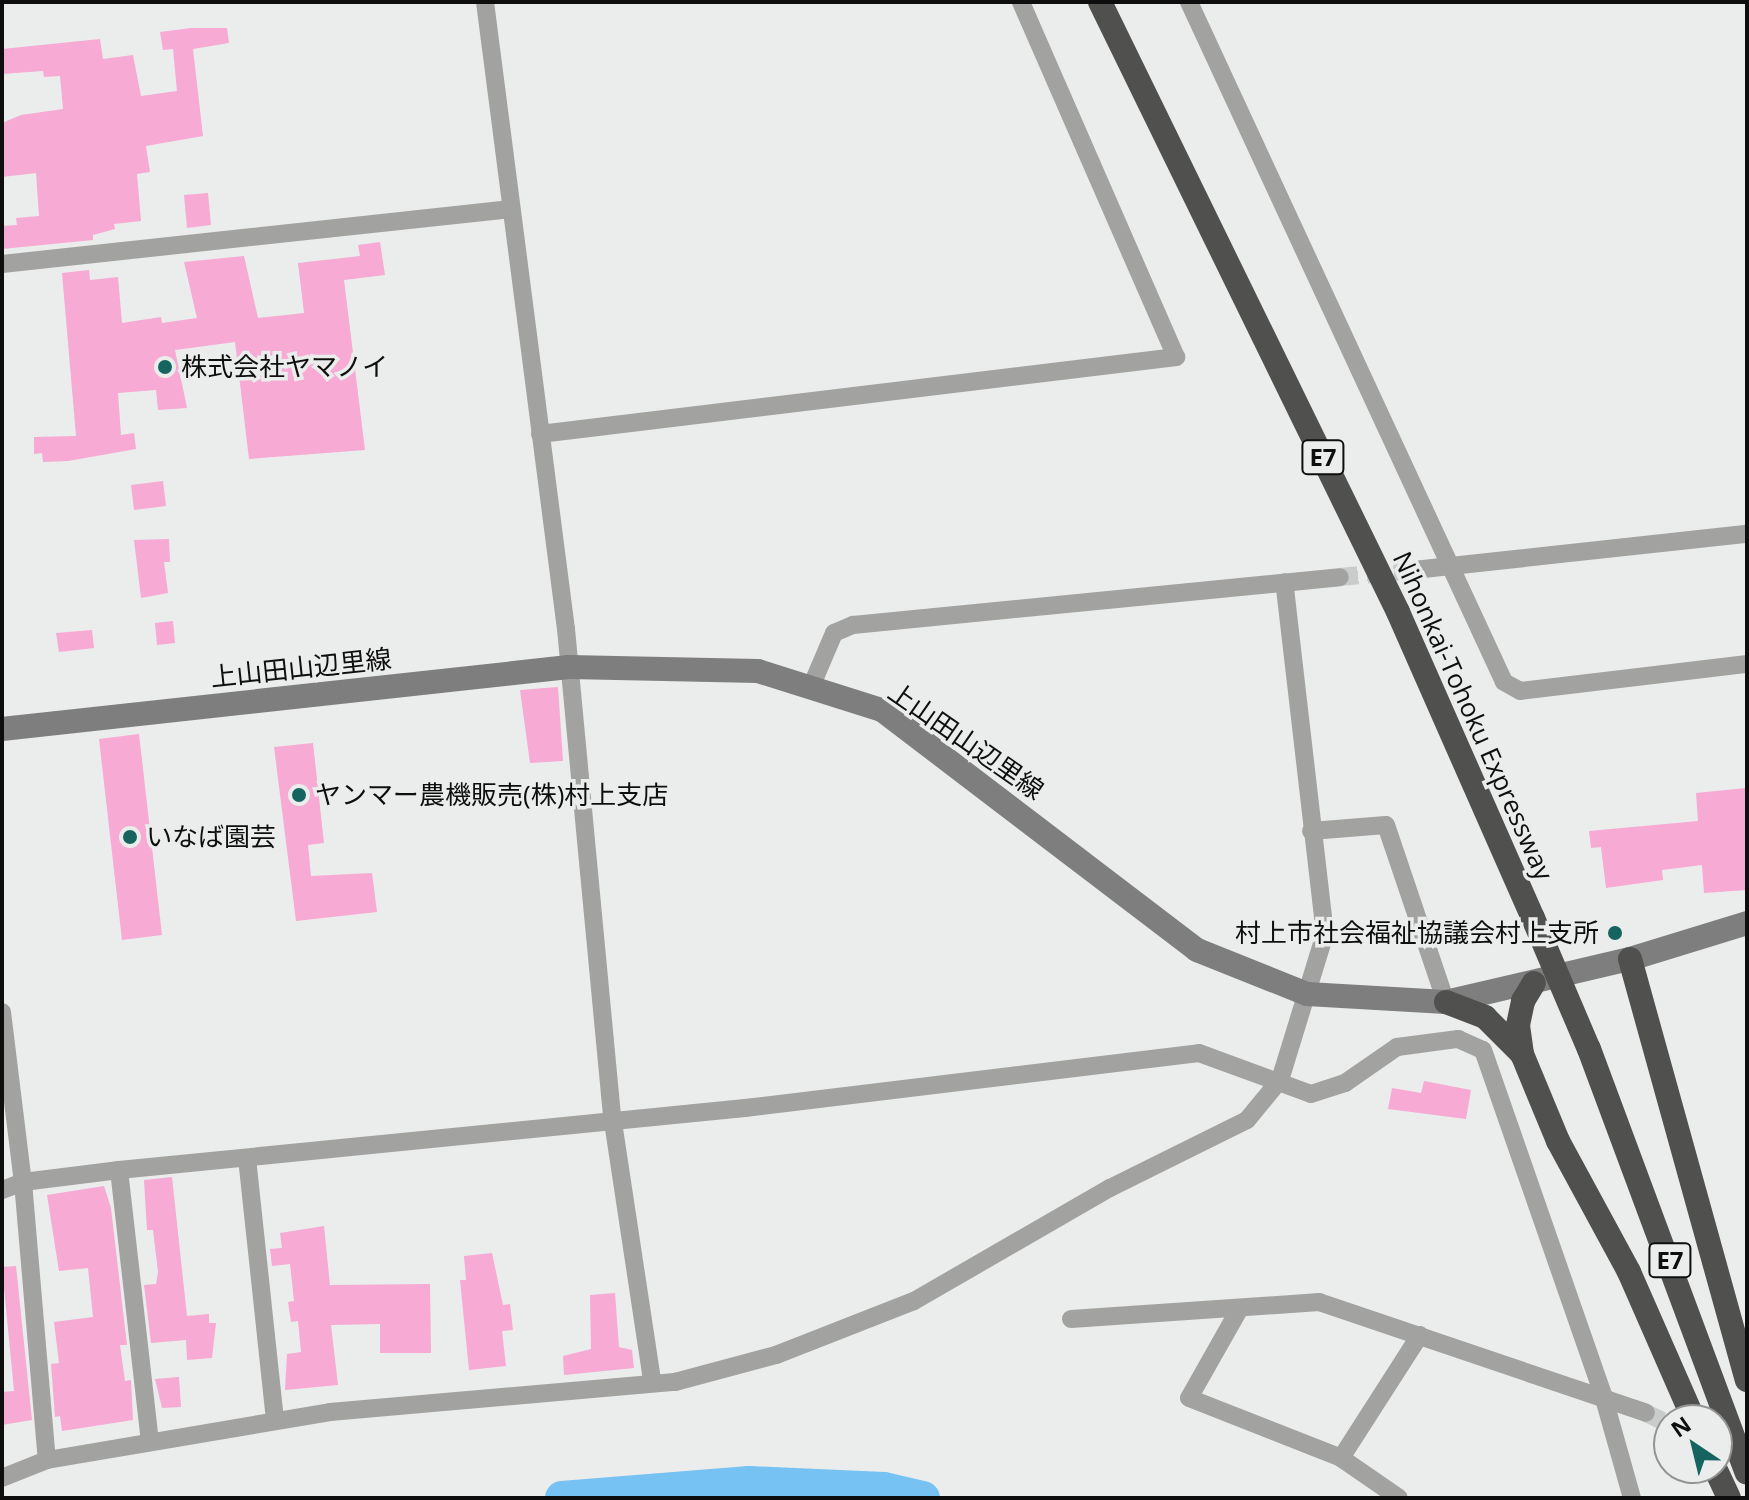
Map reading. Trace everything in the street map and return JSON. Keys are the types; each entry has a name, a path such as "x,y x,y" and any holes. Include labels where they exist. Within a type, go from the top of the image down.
{"highway":[{"name":"Nihonkai-Tohoku Expressway","path":"1100,2 1398,612 1533,918 1589,1049 1747,1473"},
{"path":"1630,959 1747,1380"},
{"path":"1534,983 1523,1001 1518,1025 1522,1054 1558,1141 1629,1272 1687,1404"},
{"path":"1446,1002 1485,1017 1522,1054"}],"main road":[{"name":"上山田山辺里線","path":"2,729 569,667 758,671 882,710 1197,950 1307,994 1446,1002 1630,959 1747,923"}],"street":[{"path":"485,2 569,667 613,1122 652,1380"},
{"path":"540,434 1176,357 1021,2"},
{"path":"1189,2 1504,682 1520,691 1747,664"},
{"path":"2,264 511,209"},
{"path":"1414,570 1747,534"},
{"path":"811,687 834,633 853,625 1340,577"},
{"path":"2,1478 47,1460 275,1421 652,1380 675,1382 776,1355 914,1301 1110,1188 1247,1120 1280,1080 1325,934 1284,582"},
{"path":"1311,831 1386,825 1446,1002"},
{"path":"3,1024 23,1182 47,1460"},
{"path":"2,1190 23,1182 119,1170 613,1122 1199,1053 1280,1080 1311,1094 1345,1083 1397,1047 1426,1040 1458,1039 1483,1050 1603,1395 1632,1498"},
{"path":"247,1158 275,1421"},
{"path":"119,1170 150,1442"},
{"path":"1071,1319 1319,1302 1603,1395 1646,1413"},
{"path":"1240,1308 1189,1398 1341,1458 1399,1498"},
{"path":"1341,1458 1420,1335"}],"building":[{"path":"227,28 229,43 193,49 203,136 146,146 150,172 137,174 141,221 114,224 115,229 93,235 93,240 2,249 2,226 17,225 16,218 39,216 36,173 2,177 2,123 21,115 63,109 60,76 44,77 43,71 2,74 2,49 100,39 103,59 133,55 141,96 177,91 173,49 163,50 160,32"},
{"path":"208,193 211,225 187,228 184,195"},
{"path":"380,242 385,275 344,280 365,450 249,459 235,342 175,350 187,408 158,410 156,390 118,393 121,435 134,433 136,449 68,461 43,462 42,453 34,454 34,437 76,436 62,273 89,270 90,280 118,277 122,323 161,317 162,323 197,318 184,262 244,256 258,318 304,313 298,263 360,256 358,245"},
{"path":"163,481 166,506 134,510 131,485"},
{"path":"169,539 170,562 164,562 168,593 141,598 134,540"},
{"path":"173,621 175,643 157,645 155,623"},
{"path":"92,630 94,648 59,652 56,633"},
{"path":"558,687 563,761 530,763 520,690"},
{"name":"いなば園芸","path":"139,734 162,935 122,940 99,739"},
{"path":"313,743 324,843 308,845 311,876 372,873 377,912 296,921 274,747"},
{"path":"1746,788 1747,890 1704,893 1702,865 1662,870 1663,880 1606,888 1601,847 1591,848 1589,831 1698,821 1696,793"},
{"path":"1424,1081 1471,1090 1466,1119 1388,1109 1392,1088 1421,1093"},
{"path":"172,1177 187,1316 209,1314 209,1323 216,1323 212,1358 187,1360 186,1340 151,1343 144,1285 156,1284 158,1272 153,1230 147,1230 144,1180"},
{"path":"104,1186 111,1208 127,1345 120,1345 125,1381 131,1380 133,1420 62,1431 60,1416 55,1417 51,1364 59,1363 54,1322 93,1317 88,1268 59,1271 47,1195"},
{"path":"324,1226 330,1285 430,1284 431,1353 380,1353 380,1324 331,1325 338,1385 285,1390 287,1354 301,1352 298,1321 291,1322 288,1302 294,1301 290,1264 272,1266 270,1249 282,1248 280,1233"},
{"path":"492,1253 503,1305 510,1304 513,1330 502,1331 506,1366 469,1370 460,1280 466,1280 464,1256"},
{"path":"16,1266 32,1420 2,1425 2,1392 14,1391 2,1267"},
{"path":"615,1293 619,1347 632,1350 634,1368 564,1375 563,1356 591,1349 590,1295"},
{"path":"179,1377 181,1407 162,1408 155,1379"}],"waterway":[{"path":"562,1498 749,1483 884,1489 923,1498"}],"tunnel":[{"path":"1340,577 1414,570"},
{"path":"1646,1413 1653,1416"},
{"path":"1733,1453 1747,1460"}],"place":[{"name":"株式会社ヤマノイ","path":"165,367"},
{"name":"ヤンマー農機販売(株)村上支店","path":"299,795"},
{"name":"いなば園芸","path":"130,837"},
{"name":"村上市社会福祉協議会村上支所","path":"1615,933"}]}
